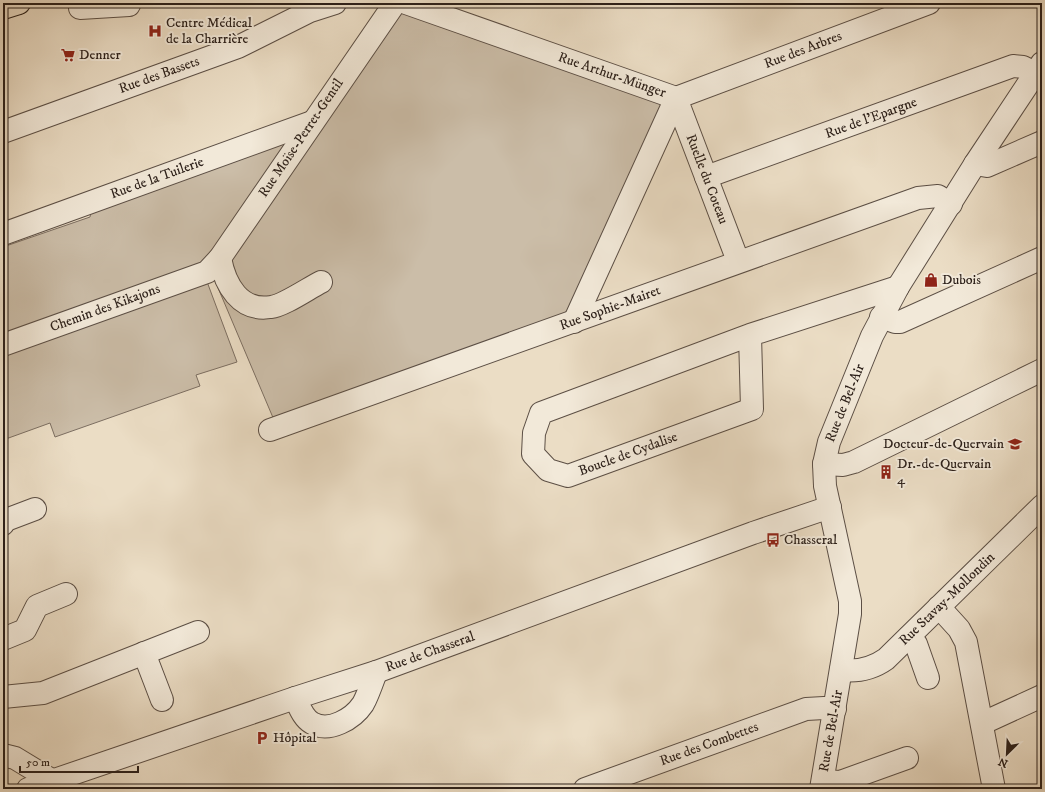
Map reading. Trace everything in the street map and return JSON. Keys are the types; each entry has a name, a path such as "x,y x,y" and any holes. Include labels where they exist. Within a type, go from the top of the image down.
{"main road":[{"path":"3,8 19,3"}],"street":[{"name":"Rue des Bassets","path":"3,132 238,47 310,11 334,3"},
{"name":"Rue Moïse-Perret-Gentil","path":"213,265 394,3"},
{"name":"Rue Arthur-Münger","path":"406,3 676,98 574,322"},
{"name":"Rue des Arbres","path":"676,98 929,3"},
{"path":"80,8 134,4"},
{"name":"Rue de l'Epargne","path":"706,177 1013,66 1023,67 1040,75"},
{"name":"Rue de Bel-Air","path":"822,785 841,670 850,600 825,486 824,464 829,442 881,317 898,287 975,164 1040,75"},
{"name":"Ruelle du Coteau","path":"676,98 738,261"},
{"name":"Rue de la Tuilerie","path":"3,234 312,122"},
{"path":"975,164 987,166 1042,142"},
{"name":"Rue Sophie-Mairet","path":"270,430 574,322 738,261 918,198 938,196 951,204"},
{"path":"881,317 895,322 900,322 1042,258"},
{"path":"213,265 223,274 239,298 252,307 272,307 321,282"},
{"name":"Chemin des Kikajons","path":"3,345 213,265"},
{"name":"Boucle de Cydalise","path":"750,335 752,409 568,476 548,470 533,454 534,433 541,413 750,335 898,287"},
{"path":"824,464 843,465 854,462 1042,370"},
{"name":"Rue Stavay-Mollondin","path":"841,670 864,670 877,666 1042,506"},
{"name":"Rue de Chasseral","path":"28,789 376,672 753,533 830,507"},
{"path":"3,524 6,520 35,509"},
{"path":"3,639 25,630 37,606 66,594"},
{"path":"939,607 959,629 966,642 983,723 994,789"},
{"path":"3,697 43,693 198,632"},
{"path":"909,636 916,644 928,678"},
{"path":"144,654 162,700"},
{"path":"295,698 303,714 311,723 322,727 332,726 353,716 363,704 376,672"},
{"path":"983,723 1042,696"},
{"name":"Rue des Combettes","path":"585,789 806,709 835,709"},
{"path":"3,756 14,758 53,781"},
{"path":"822,785 840,782 907,758"}],"shaded area":[{"path":"399,8 668,102 572,313 274,420 213,276"},
{"path":"296,134 203,264 3,335 3,247 90,217 92,208"},
{"path":"206,279 237,362 196,375 200,386 55,437 50,423 3,440 3,353"}],"place":[{"name":"Centre Médical de la Charrière","path":"155,31"},
{"name":"Denner","path":"68,55"},
{"name":"Dubois","path":"931,280"},
{"name":"Docteur-de-Quervain","path":"1015,444"},
{"name":"Dr.-de-Quervain 4","path":"886,472"},
{"name":"Chasseral","path":"773,540"},
{"name":"Hôpital","path":"262,738"}]}
